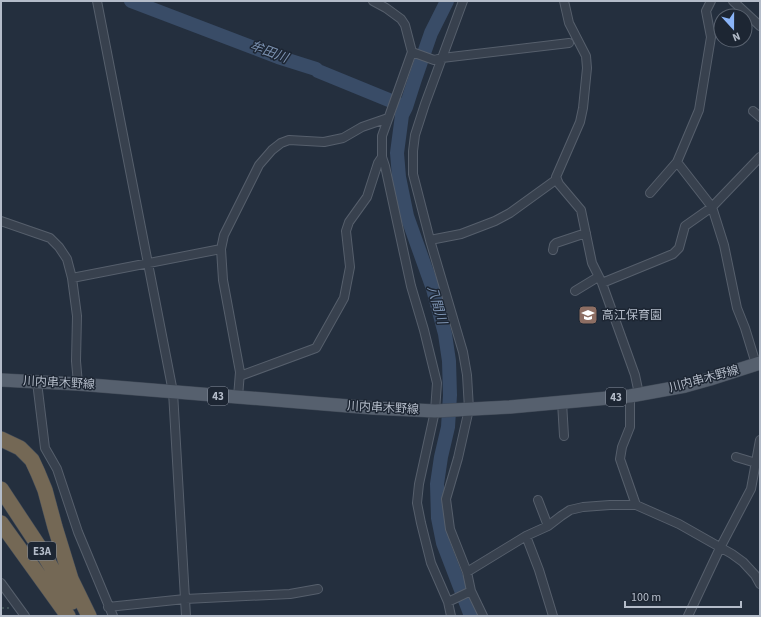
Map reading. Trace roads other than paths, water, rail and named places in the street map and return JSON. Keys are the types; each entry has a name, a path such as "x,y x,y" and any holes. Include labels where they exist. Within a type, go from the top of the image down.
{"highway":[{"path":"1,440 20,448 32,460 45,490 71,579 89,616"},
{"name":"E3A","path":"1,489 40,548 80,616"},
{"path":"1,522 68,616"}],"main road":[{"name":"川内串木野線","path":"1,380 78,384 373,408 435,411 562,402 634,395 684,386 758,364"}],"street":[{"path":"97,1 173,392 186,616"},
{"path":"373,1 401,19 405,24 414,52 382,136 382,157 411,286 424,330 437,384 435,411 419,484 417,503 431,562 448,602 451,616"},
{"path":"463,1 424,104 415,135 413,174 430,240 463,352 467,375 468,409 458,458 446,499 450,529 467,572 471,591 483,616"},
{"path":"564,1 569,23 586,56 587,68 580,122 556,178 559,184 582,210 592,263 600,280 635,375 630,427 622,447 620,459 636,505"},
{"path":"650,193 677,162 699,110 711,37 706,11 711,1"},
{"path":"733,1 760,26"},
{"path":"414,52 434,60 569,43"},
{"path":"753,111 760,117"},
{"path":"238,397 240,372 223,280 221,249 224,235 236,210 260,166 272,150 281,143 289,140 324,142 343,138 362,127 388,118"},
{"path":"240,376 316,348 344,298 350,267 346,231 349,222 367,197 378,163 382,157"},
{"path":"575,291 600,280 673,254 679,248 685,226 712,207 760,157"},
{"path":"677,162 712,207 724,245 737,308 758,364"},
{"path":"430,240 461,234 495,222 557,179"},
{"path":"1,221 50,238 59,247 67,259 72,278 77,316 76,361 78,384"},
{"path":"553,250 556,243 586,233"},
{"path":"72,278 221,249"},
{"path":"37,382 45,448 57,469 78,532 112,616"},
{"path":"562,402 564,436"},
{"path":"688,616 720,548 751,489 760,440"},
{"path":"736,457 756,463"},
{"path":"538,500 548,526"},
{"path":"467,572 526,536 548,526 570,510 583,507 636,505 679,524 743,562 760,584"},
{"path":"526,536 539,570 552,616"},
{"path":"1,583 25,616"},
{"path":"108,607 185,599 290,594 318,589"},
{"path":"448,602 471,591"}],"waterway":[{"name":"牟田川","path":"131,1 278,57 316,69 406,107"},
{"name":"八間川","path":"447,1 431,33 402,115 397,153 399,177 407,216 433,289 445,334 449,361 450,395 448,427 437,484 438,518 443,543 471,616"}],"place":[{"name":"高江保育園","path":"588,315"}]}
